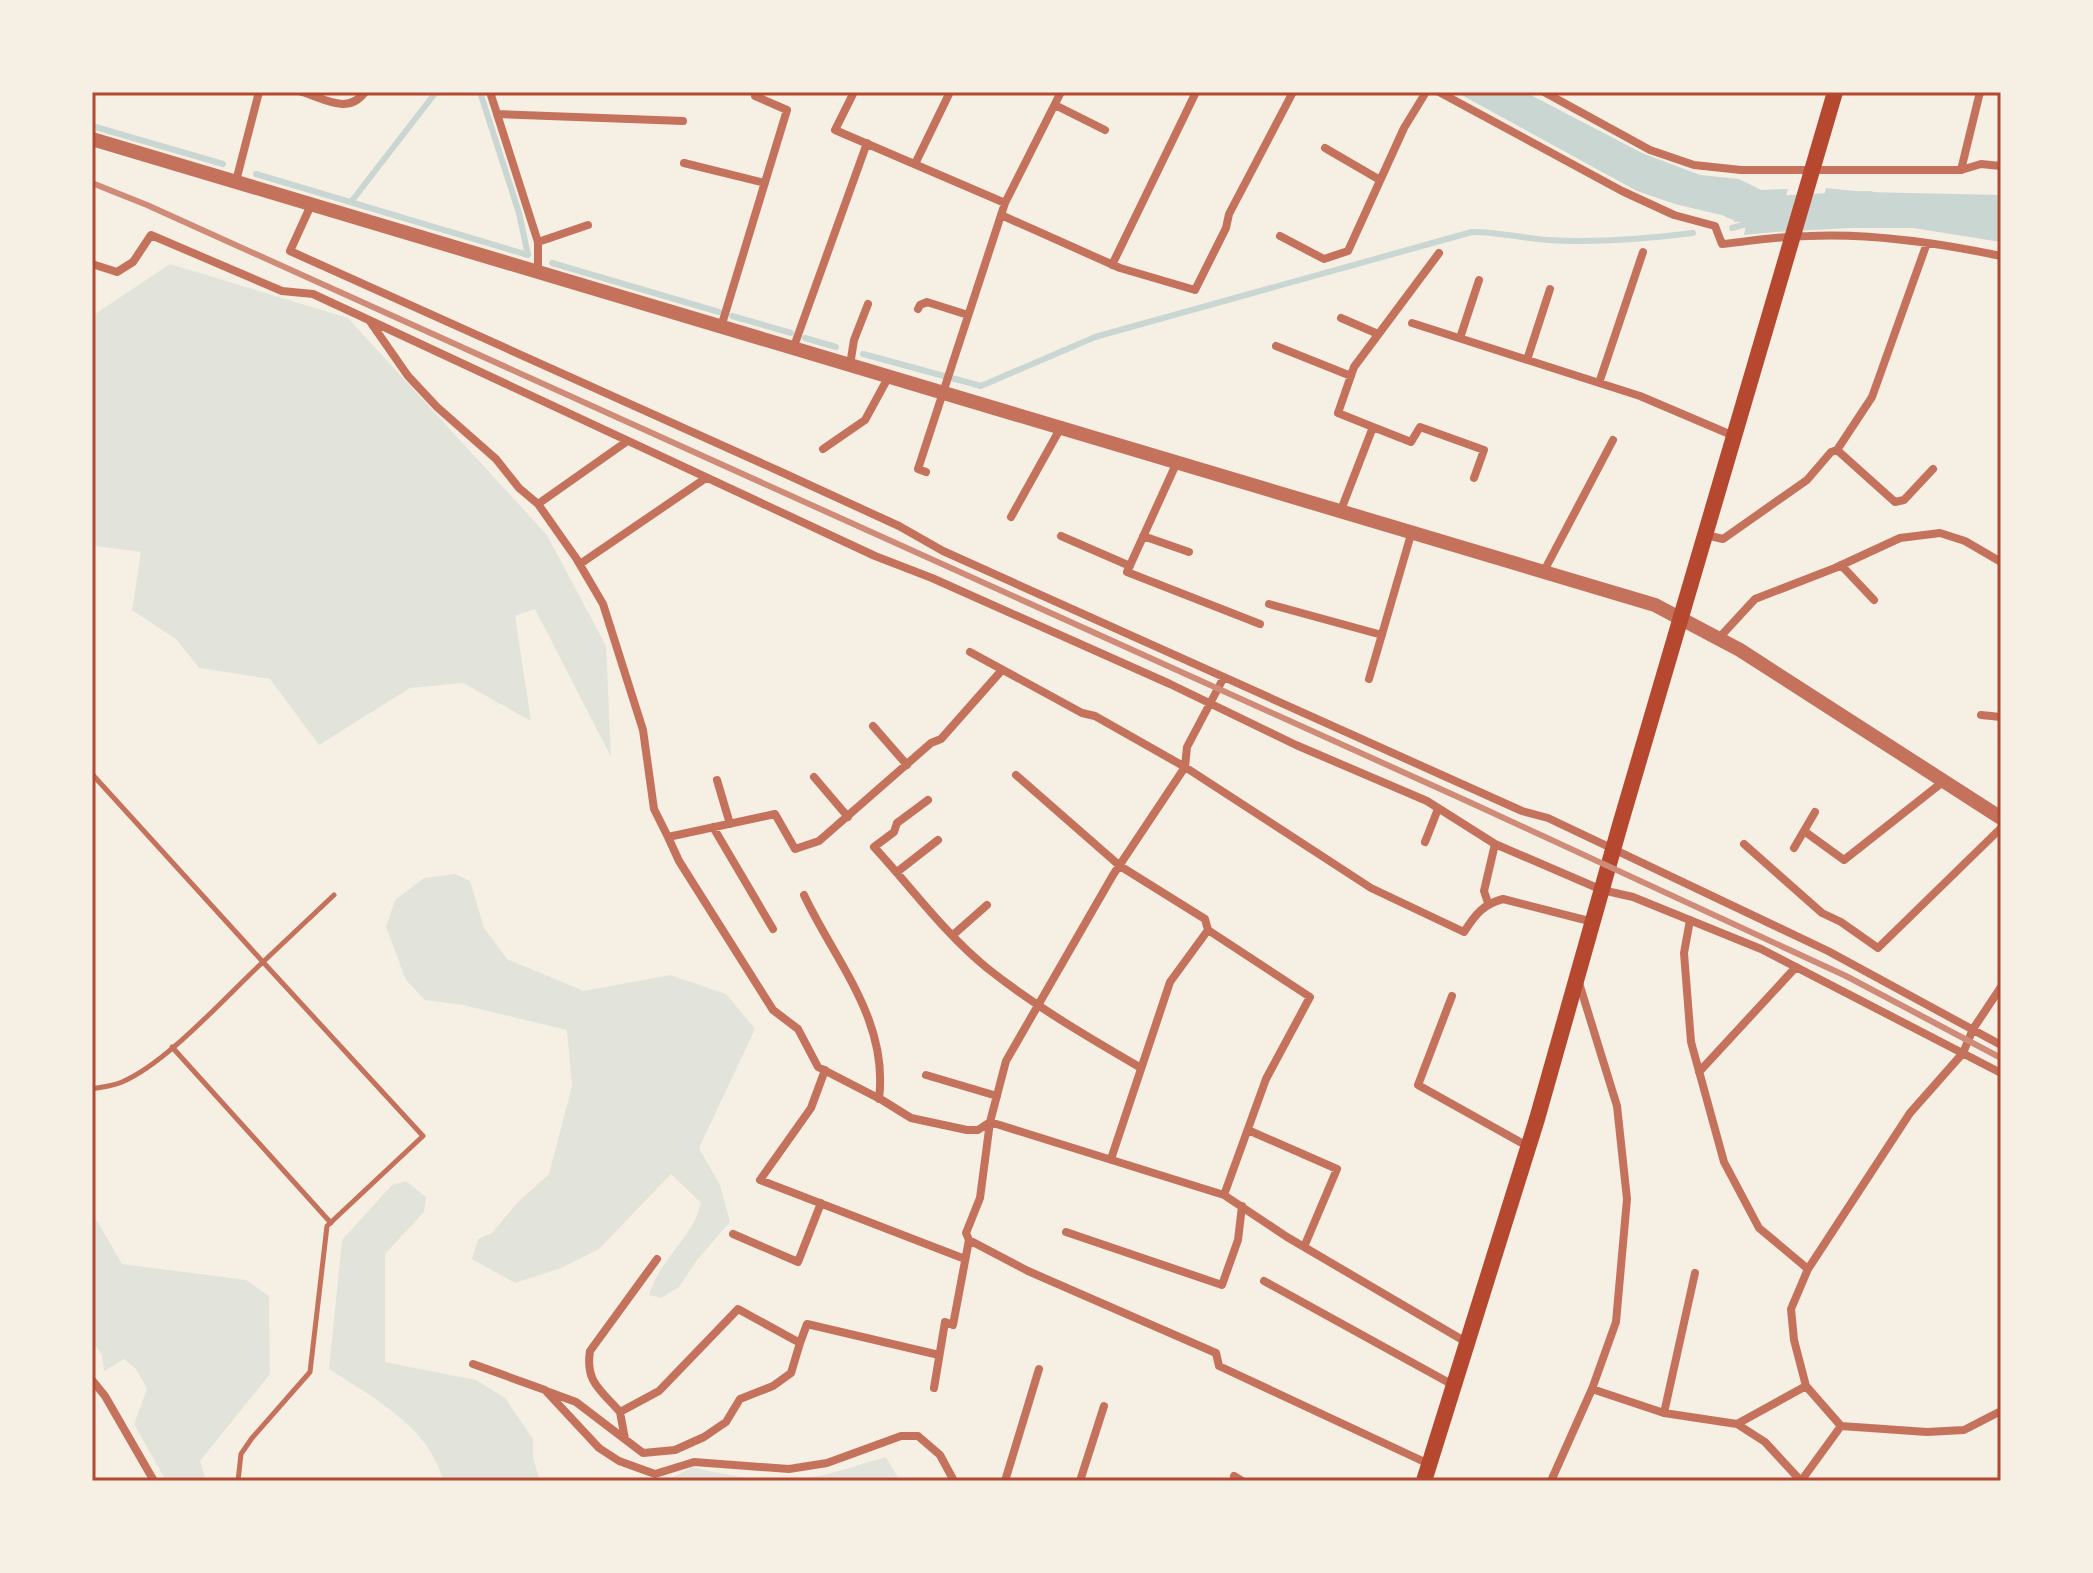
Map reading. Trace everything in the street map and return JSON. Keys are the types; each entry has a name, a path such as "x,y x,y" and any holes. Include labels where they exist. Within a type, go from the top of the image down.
{"main road":[{"path":"1424,1481 1529,1147 1835,92"}],"street":[{"path":"236,181 259,92"},
{"path":"302,92 345,106 357,102 365,92"},
{"path":"490,92 538,242 538,271"},
{"path":"721,327 787,110 755,96 756,92"},
{"path":"854,92 835,130 1005,203"},
{"path":"915,164 950,92"},
{"path":"926,472 918,469 1005,203 1061,92"},
{"path":"1112,265 1196,92"},
{"path":"1001,215 1112,265 1195,290 1226,228 1229,214 1293,92"},
{"path":"1280,236 1324,259 1348,251 1404,128 1426,92"},
{"path":"1439,92 1622,191 1674,215 1715,226 1722,244 1796,233 1927,243 2001,256"},
{"path":"1544,92 1650,150 1694,165 1811,174 1961,170 1981,164 2001,166"},
{"path":"1961,170 1980,92"},
{"path":"1055,105 1105,130"},
{"path":"497,114 683,121"},
{"path":"92,139 793,349 889,376 946,386 1060,429 1655,605 1719,638 2001,818"},
{"path":"793,349 867,143"},
{"path":"1325,148 1380,180"},
{"path":"684,163 765,183"},
{"path":"311,205 290,251 899,526 943,551 1522,811 1548,818 1815,945 2001,1045"},
{"path":"538,242 588,225"},
{"path":"92,264 117,272 133,262 151,235 282,291 313,294 626,442 1296,745 1414,795 1495,844 1602,890 1633,897 1761,949 2001,1073"},
{"path":"1706,535 1723,539 1807,480 1831,452 1837,450 1872,397 1927,243"},
{"path":"1599,383 1643,252"},
{"path":"1439,253 1354,367 1338,413 1411,442 1420,427 1484,450 1474,478"},
{"path":"1460,338 1479,280"},
{"path":"1527,360 1550,289"},
{"path":"918,309 927,302 968,315"},
{"path":"850,365 854,340 868,304"},
{"path":"1341,318 1378,334"},
{"path":"369,320 408,376 437,407 496,459 519,488 538,504 580,564 603,604 628,676 643,730 654,809 679,861 773,1010 798,1029 818,1067 879,1099 902,1115 967,1130 978,1130 990,1122"},
{"path":"1412,323 1640,396 1735,436"},
{"path":"1276,346 1351,376"},
{"path":"823,449 865,420 889,376"},
{"path":"1341,510 1373,427"},
{"path":"1011,517 1060,429"},
{"path":"1544,571 1613,440"},
{"path":"538,504 626,442"},
{"path":"1837,450 1895,502 1904,500 1933,469"},
{"path":"1177,462 1127,572 1260,624"},
{"path":"580,564 706,478"},
{"path":"1369,679 1412,531"},
{"path":"1719,638 1755,599 1900,538 1932,533 1965,541 2001,562"},
{"path":"1061,536 1130,566"},
{"path":"1143,536 1189,552"},
{"path":"1841,565 1874,600"},
{"path":"1269,604 1382,635"},
{"path":"970,652 1082,713 1095,716 1185,767 1371,888 1464,932 1488,903 1503,899 1594,922"},
{"path":"668,837 775,814 795,849 819,841 931,743 941,739 1002,670"},
{"path":"934,1388 945,1322 953,1325 969,1240 966,1233 980,1198 990,1122 1006,1061 1120,866 1185,767 1187,747 1224,677"},
{"path":"1981,715 2001,717"},
{"path":"873,726 907,765"},
{"path":"1016,775 1120,866 1205,919 1208,930 1310,997 1266,1079 1224,1195"},
{"path":"814,777 848,817"},
{"path":"717,780 730,824"},
{"path":"1804,831 1844,860 1944,781"},
{"path":"928,800 897,823 894,832 874,847 986,967 1038,1005 1141,1068"},
{"path":"1425,842 1438,809"},
{"path":"1794,848 1815,812"},
{"path":"713,827 773,929"},
{"path":"1744,844 1822,913 1841,922 1878,948 2001,828"},
{"path":"897,872 938,840"},
{"path":"1488,903 1484,891 1495,844"},
{"path":"804,895 864,1004 881,1078 879,1099"},
{"path":"953,935 987,905"},
{"path":"1690,920 1684,953 1691,1042 1724,1162 1759,1228 1808,1269"},
{"path":"1111,1159 1170,982 1208,930"},
{"path":"1699,1072 1796,967"},
{"path":"1551,1481 1592,1389 1616,1322 1627,1199 1617,1106 1577,979"},
{"path":"2001,987 1973,1029 1963,1053 1910,1113 1808,1269 1791,1309 1791,1322 1806,1386 1841,1426 1927,1432 1964,1430 2001,1411"},
{"path":"1452,996 1418,1085 1529,1147"},
{"path":"825,1070 811,1108 760,1180 965,1259"},
{"path":"926,1075 997,1096"},
{"path":"990,1122 1224,1195 1304,1247 1466,1342"},
{"path":"1248,1130 1337,1169 1304,1247"},
{"path":"733,1234 798,1262 821,1203"},
{"path":"1066,1232 1222,1285 1238,1240 1242,1206"},
{"path":"969,1240 1028,1271 1216,1353 1219,1366 1429,1464"},
{"path":"625,1439 620,1412 591,1380 587,1368 590,1351 657,1259"},
{"path":"1664,1413 1695,1273"},
{"path":"1264,1281 1453,1385"},
{"path":"620,1412 659,1391 738,1309 800,1343"},
{"path":"473,1364 576,1402 643,1453 675,1450 704,1437 726,1422 740,1399 773,1386 791,1373 807,1324 939,1355"},
{"path":"1005,1481 1039,1369"},
{"path":"92,1380 105,1396 154,1481"},
{"path":"1737,1424 1806,1386"},
{"path":"1592,1389 1664,1413 1737,1424 1765,1442 1801,1481 1841,1426"},
{"path":"545,1390 599,1448 619,1461 655,1474 694,1462 789,1469 827,1463 901,1436 918,1436 940,1455 954,1481"},
{"path":"1080,1481 1104,1406"}],"lane":[{"path":"92,774 423,1136 327,1226 310,1372 241,1454 238,1481"},
{"path":"92,1089 128,1079 172,1047 334,895"},
{"path":"172,1047 331,1223"}],"shaded area":[{"path":"1456,92 1525,92 1642,153 1700,175 1739,179 1761,190 1788,189 1775,232 1744,235 1747,221 1734,222 1734,218 1637,191"},
{"path":"1826,188 1864,192 2001,195 2001,242 1913,228 1816,228"},
{"path":"170,264 348,318 547,535 606,646 611,757 535,609 515,616 531,721 463,683 410,688 319,745 270,679 199,668 177,640 132,610 141,552 95,546 92,543 92,316"},
{"path":"455,874 470,881 484,928 507,959 584,991 670,975 726,994 755,1029 699,1148 720,1185 730,1222 697,1260 679,1287 661,1298 649,1295 652,1285 693,1224 701,1203 671,1174 599,1249 561,1268 515,1283 472,1259 478,1239 492,1233 517,1203 549,1174 572,1086 567,1030 463,1005 425,1000 406,980 386,927 395,900 424,878"},
{"path":"406,1181 426,1197 424,1212 385,1254 385,1362 476,1380 505,1398 533,1439 533,1458 540,1481 443,1481 426,1445 413,1430 381,1403 329,1369 342,1240 392,1185"},
{"path":"92,1212 122,1264 246,1280 269,1296 270,1374 200,1461 206,1481 166,1481 134,1424 147,1389 136,1369 124,1359 104,1371 102,1355 92,1341"},
{"path":"886,1457 900,1481 666,1481 692,1467 750,1478 799,1479 837,1472"}],"waterway":[{"path":"351,202 436,92"},
{"path":"256,174 528,255 519,213 480,92"},
{"path":"92,126 223,164"},
{"path":"1734,201 1775,214 1868,209"},
{"path":"1732,228 1753,222"},
{"path":"863,354 981,386 1095,337 1472,232 1584,241 1693,233"},
{"path":"552,263 719,312"},
{"path":"732,316 791,333"},
{"path":"805,338 836,347"}],"railway":[{"path":"92,183 147,205 1467,801 1846,976 2001,1058"}]}
